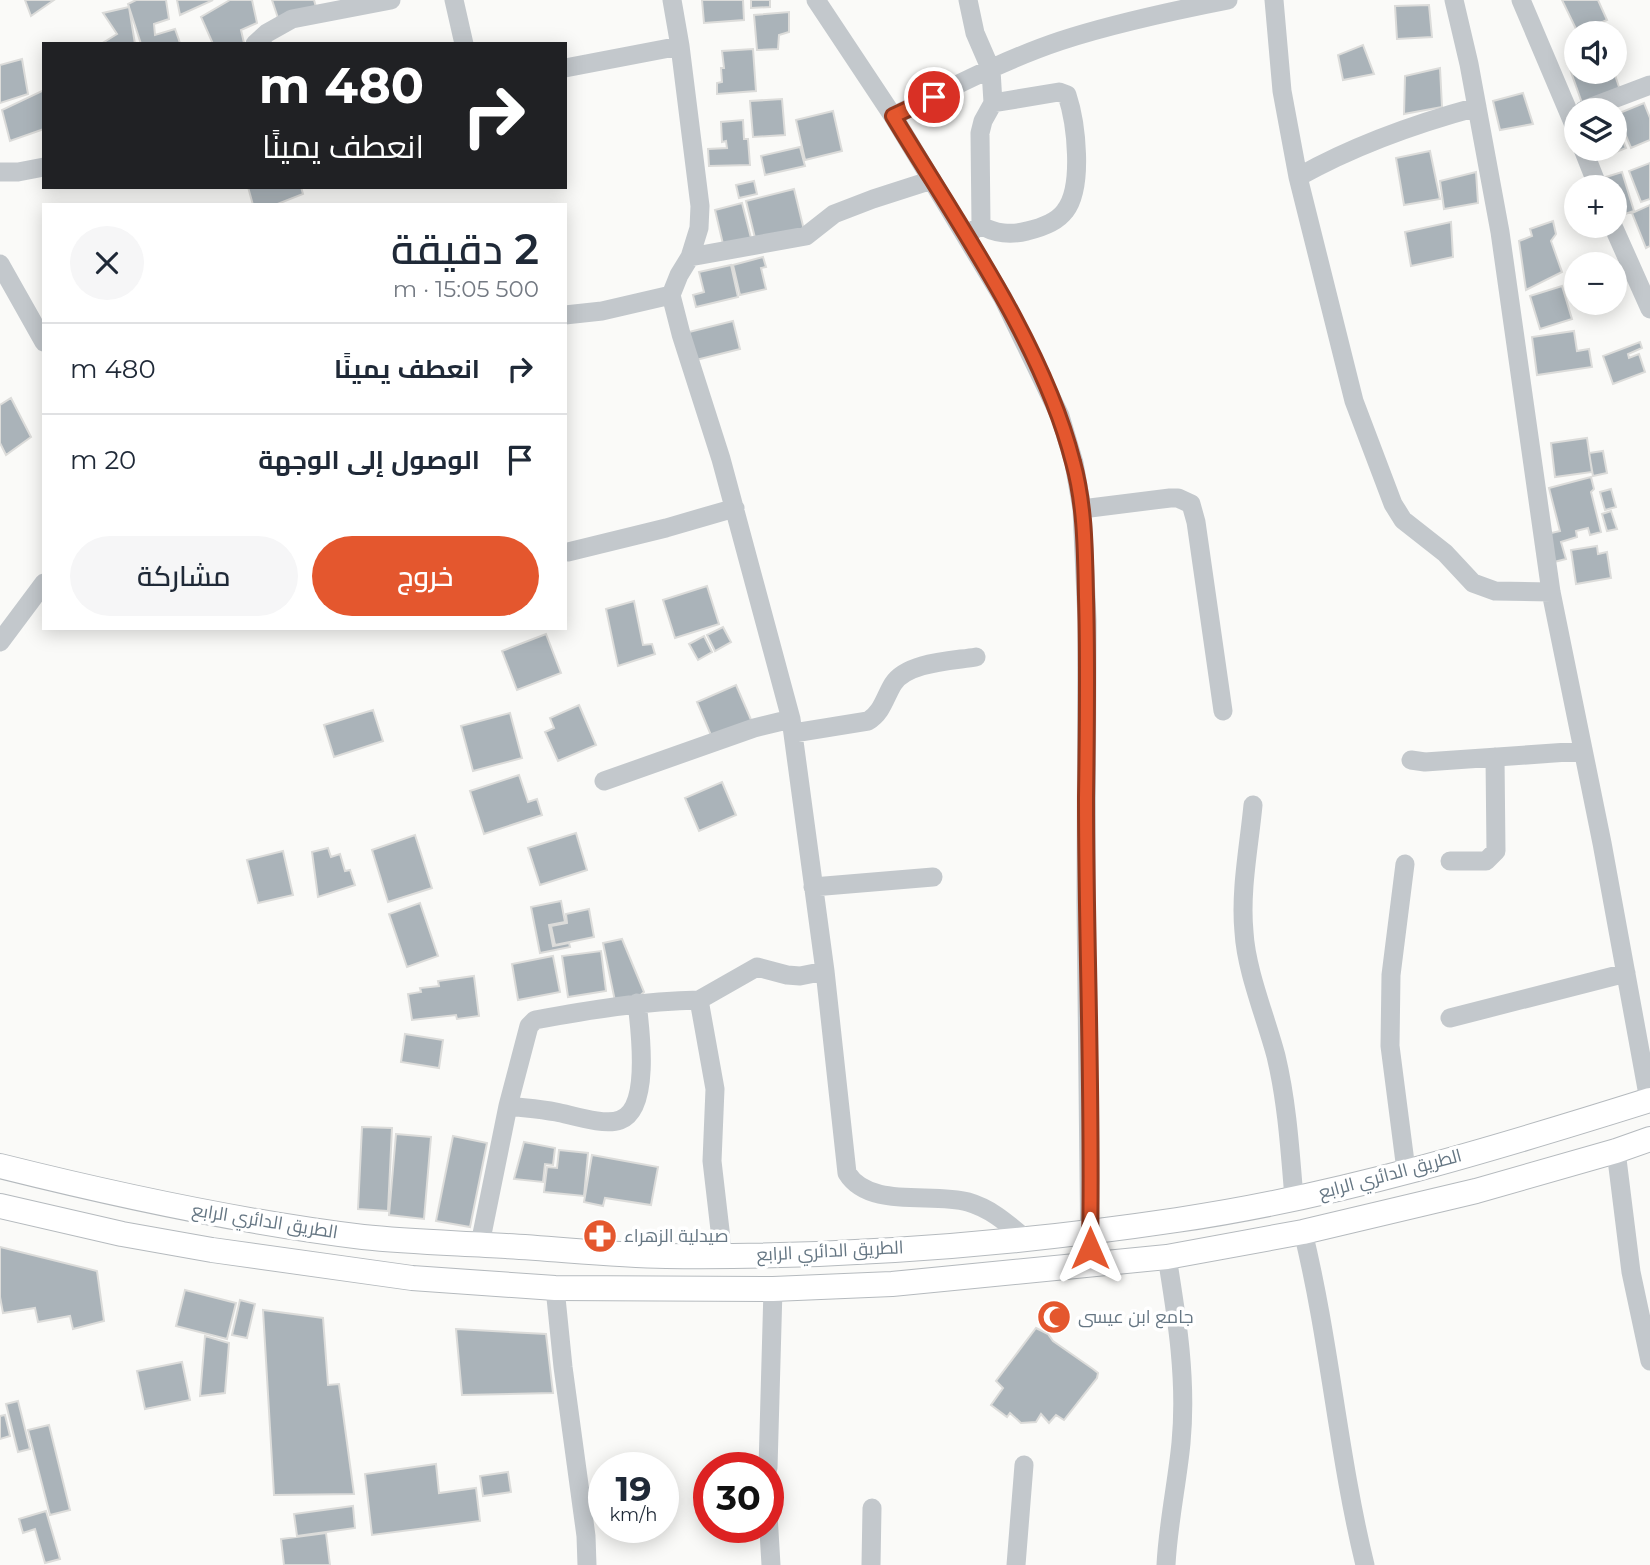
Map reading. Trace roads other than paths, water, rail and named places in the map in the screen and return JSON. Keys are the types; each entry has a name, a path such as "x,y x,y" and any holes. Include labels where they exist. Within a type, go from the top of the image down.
{"main road":[{"name":"الطريق الدائري الرابع","path":"0,1166 161,1204 263,1223 368,1237 661,1256 834,1252 1027,1240 1180,1220 1294,1198 1406,1170 1649,1100"},
{"name":"الطريق الدائري الرابع","path":"0,1206 122,1234 212,1250 412,1278 555,1288 773,1289 892,1284 1167,1256 1303,1232 1476,1191 1616,1152 1650,1139"}],"street":[{"path":"257,42 292,19 391,0"},
{"path":"454,0 464,42"},
{"path":"672,0 700,206 698,228 690,257 671,295 735,508 793,726 825,971 847,1173 859,1188 881,1194 940,1197 986,1209 1027,1240"},
{"path":"816,0 932,180 973,231 1060,416 1074,463 1082,509 1087,620 1086,902 1090,1265"},
{"path":"968,0 975,33 990,70 993,103 980,133 973,231"},
{"path":"893,116 990,70 1059,42 1174,10 1228,0"},
{"path":"1274,0 1282,91 1298,177 1354,401 1392,504 1404,520 1445,553 1473,583 1495,590 1551,592"},
{"path":"1454,0 1500,232 1551,592 1649,1100"},
{"path":"1521,0 1568,98"},
{"path":"567,68 680,46"},
{"path":"1621,98 1650,85"},
{"path":"973,231 1018,233 1041,228 1064,214 1074,189 1074,121 1067,95 1059,92 993,103"},
{"path":"1298,177 1330,159 1377,139 1428,120 1477,107"},
{"path":"0,172 42,167"},
{"path":"690,257 806,236 834,214 932,180"},
{"path":"1619,238 1650,309"},
{"path":"0,264 42,338"},
{"path":"567,315 602,311 671,295"},
{"path":"1082,509 1170,498 1178,498 1191,504 1196,522 1223,711"},
{"path":"568,552 735,508"},
{"path":"0,642 42,586"},
{"path":"604,781 754,728 868,721 877,715 900,675 915,668 976,657"},
{"path":"1411,760 1425,762 1583,751"},
{"path":"1450,861 1486,861 1496,851 1495,757"},
{"path":"1253,805 1243,930 1249,964 1277,1060 1289,1126 1294,1198"},
{"path":"1405,864 1391,975 1390,1046 1406,1170"},
{"path":"813,887 933,877"},
{"path":"480,1244 508,1106 528,1026 535,1020 636,1003 699,1000 757,967 800,976 825,971"},
{"path":"1450,1018 1626,973"},
{"path":"699,1000 715,1089 712,1161 723,1256"},
{"path":"508,1106 595,1120 619,1121 627,1116 633,1106 642,1068 642,1038 636,1003"},
{"path":"1616,1152 1631,1272 1645,1310 1650,1361"},
{"path":"1303,1232 1316,1286 1339,1438 1365,1565"},
{"path":"1166,1565 1181,1442 1182,1381 1180,1337 1167,1256"},
{"path":"555,1288 586,1536 587,1565"},
{"path":"768,1452 773,1289"},
{"path":"1016,1565 1024,1465"},
{"path":"871,1565 872,1508"},
{"path":"770,1543 771,1565"}],"place":[{"name":"صيدلية الزهراء","path":"600,1236"},
{"name":"جامع ابن عيسى","path":"1054,1317"}]}
